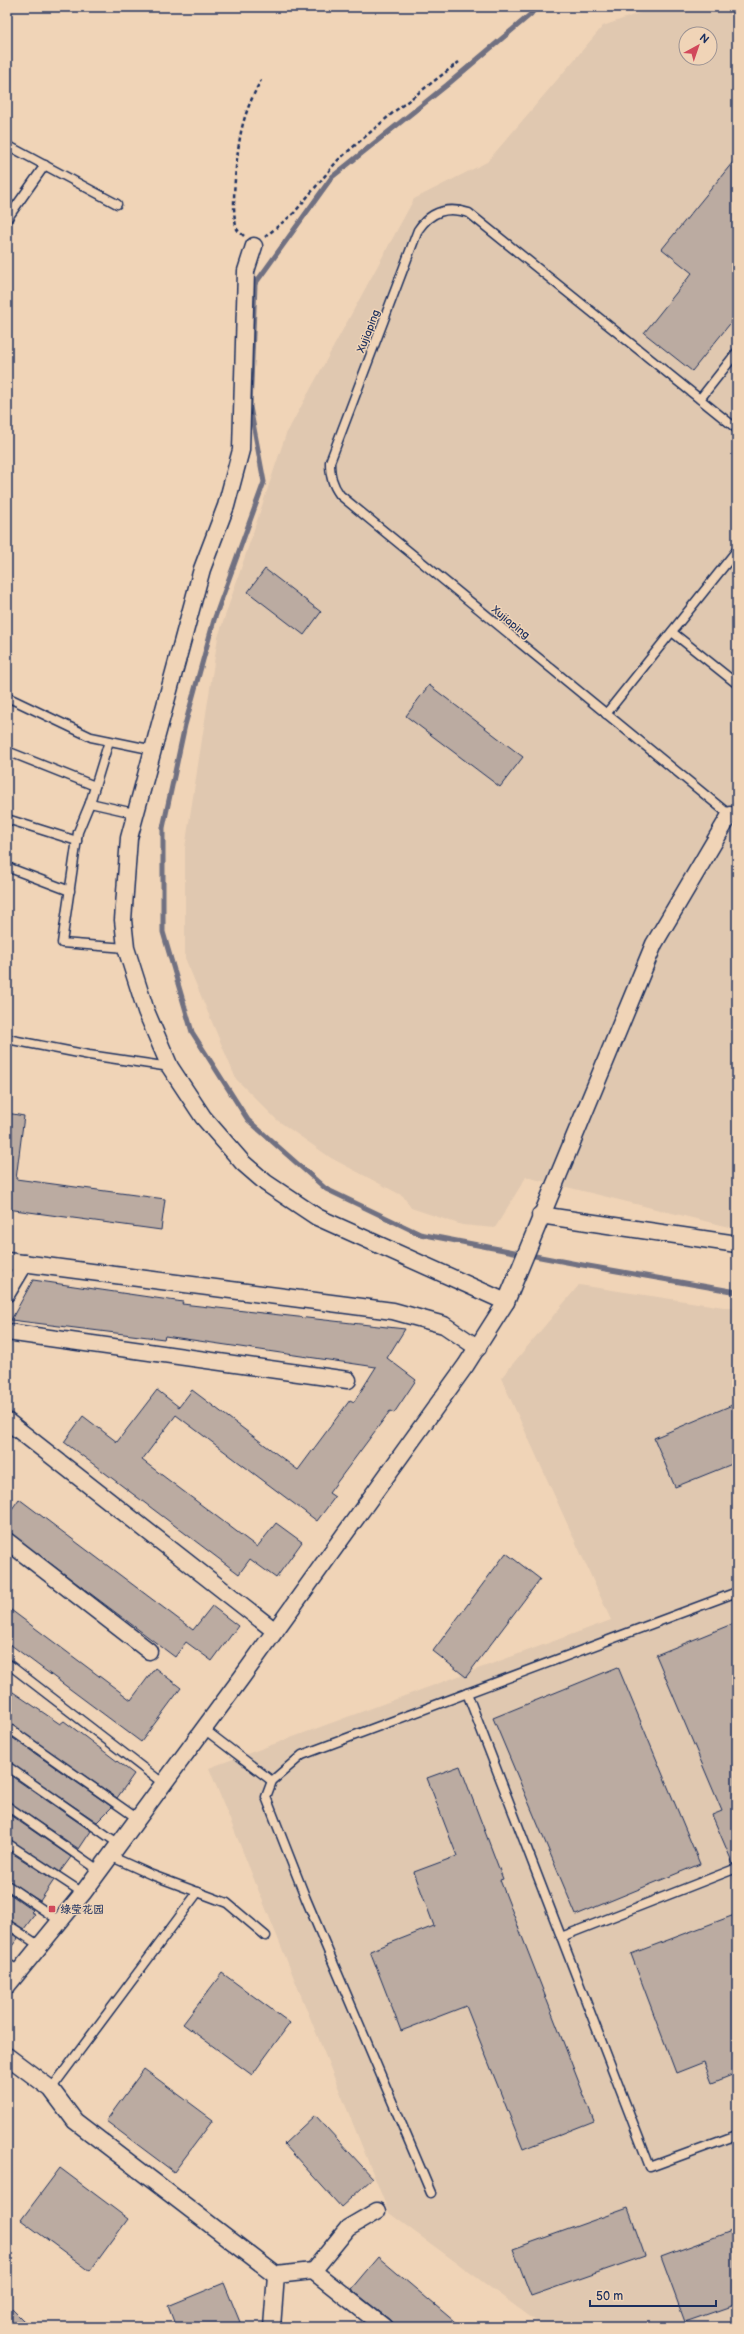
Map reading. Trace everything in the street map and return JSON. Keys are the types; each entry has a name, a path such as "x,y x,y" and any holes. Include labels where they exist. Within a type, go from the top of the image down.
{"street":[{"path":"254,246 246,271 241,450 226,506 200,576 154,750 134,813 125,863 123,920 126,948 146,1011 170,1067 190,1099 222,1141 260,1178 291,1201 344,1231 506,1302"},
{"path":"7,1986 13,1967 40,1946 61,1922 100,1871 275,1631 478,1348 506,1302 521,1269 540,1216 654,944 734,814"},
{"path":"540,1216 737,1244"},
{"path":"7,1261 393,1311 444,1325 478,1348"},
{"path":"7,1293 25,1263"},
{"path":"7,1332 348,1380"},
{"path":"7,1421 275,1631"},
{"path":"7,1541 149,1651"},
{"path":"7,2056 51,2089 75,2121 276,2275 313,2271 384,2327"},
{"path":"313,2271 348,2228 377,2211"},
{"path":"272,2327 276,2275"}],"lane":[{"path":"7,145 117,204"},
{"path":"7,219 45,165"},
{"name":"Xujiaping","path":"734,814 606,714 340,495 333,485 330,474 330,462 418,230 425,220 434,213 446,209 458,209 469,213 737,429"},
{"path":"700,399 737,352"},
{"path":"606,714 737,550"},
{"path":"672,632 737,684"},
{"path":"7,697 91,737 154,750"},
{"path":"109,741 77,841 62,943 126,948"},
{"path":"7,751 95,786"},
{"path":"90,803 134,813"},
{"path":"7,819 77,841"},
{"path":"7,867 70,891"},
{"path":"7,1039 89,1055 170,1067"},
{"path":"431,2192 306,1899 266,1797 272,1780 302,1755 737,1592"},
{"path":"7,1663 164,1784"},
{"path":"467,1693 650,2167 737,2135"},
{"path":"7,1727 138,1819"},
{"path":"204,1729 272,1780"},
{"path":"7,1766 115,1850 152,1875 227,1903 266,1936"},
{"path":"7,1806 100,1871"},
{"path":"7,1843 83,1893"},
{"path":"561,1938 737,1868"},
{"path":"7,1885 61,1922"},
{"path":"51,2089 198,1892"},
{"path":"7,1924 40,1946"}],"path":[{"path":"261,80 250,101 241,132 234,208 238,230 254,246 294,213 338,160 395,112 459,62"}],"shaded area":[{"path":"656,7 737,7 737,1229 526,1177 495,1228 462,1225 411,1208 403,1196 331,1158 277,1120 236,1079 185,958 185,848 218,637 286,434 414,199 487,162 603,26"},
{"path":"579,1285 737,1309 737,2327 544,2327 389,2213 209,1768 611,1620 501,1378"}],"building":[{"path":"737,157 737,315 692,371 644,333 692,273 662,249"},
{"path":"265,569 321,612 304,635 248,592"},
{"path":"429,685 523,757 500,787 406,716"},
{"path":"7,1113 24,1116 16,1179 165,1199 161,1230 7,1209"},
{"path":"33,1280 183,1302 182,1304 405,1329 387,1358 416,1380 394,1413 390,1411 329,1493 335,1497 317,1521 176,1415 142,1460 257,1547 276,1523 302,1542 276,1578 250,1559 239,1574 64,1442 83,1416 117,1442 157,1390 179,1407 192,1390 298,1470 350,1400 354,1402 376,1367 165,1336 164,1339 11,1320"},
{"path":"737,1403 737,1462 675,1487 654,1438"},
{"path":"19,1499 193,1630 212,1606 238,1626 212,1661 186,1642 175,1657 7,1531 7,1516"},
{"path":"506,1553 540,1579 466,1677 433,1651"},
{"path":"7,1607 131,1700 155,1668 181,1688 141,1742 7,1642"},
{"path":"737,1622 737,1863 733,1864 712,1815 722,1811 656,1655"},
{"path":"618,1667 700,1864 576,1915 493,1718"},
{"path":"7,1688 60,1724 64,1721 134,1774 117,1798 7,1722"},
{"path":"7,1734 112,1807 97,1822 7,1761"},
{"path":"460,1766 503,1879 500,1880 594,2121 523,2149 466,2006 401,2031 370,1951 434,1926 414,1872 457,1856 427,1778"},
{"path":"7,1773 91,1831 79,1849 7,1801"},
{"path":"7,1813 71,1857 60,1872 7,1838"},
{"path":"7,1850 54,1880 40,1901 7,1880"},
{"path":"7,1892 33,1910 31,1912 35,1914 24,1929 7,1919"},
{"path":"737,1914 737,2073 712,2083 704,2062 676,2073 631,1954"},
{"path":"7,1931 18,1938 7,1953"},
{"path":"222,1973 290,2023 252,2075 183,2024"},
{"path":"144,2069 213,2120 174,2172 106,2121"},
{"path":"315,2115 373,2178 341,2207 284,2144"},
{"path":"60,2168 128,2219 90,2271 21,2220"},
{"path":"628,2208 645,2256 531,2296 513,2249"},
{"path":"737,2229 737,2304 685,2322 661,2257"},
{"path":"378,2257 461,2327 395,2327 390,2320 351,2289"},
{"path":"224,2283 242,2327 176,2327 168,2306"},
{"path":"7,2304 30,2327 7,2327"}],"waterway":[{"path":"536,7 531,14 447,85 332,177 255,284 250,407 264,482 214,620 185,725 163,828 163,932 192,1032 248,1120 326,1189 420,1234 577,1264 737,1292"}],"place":[{"name":"绿莹花园","path":"52,1909"}]}
